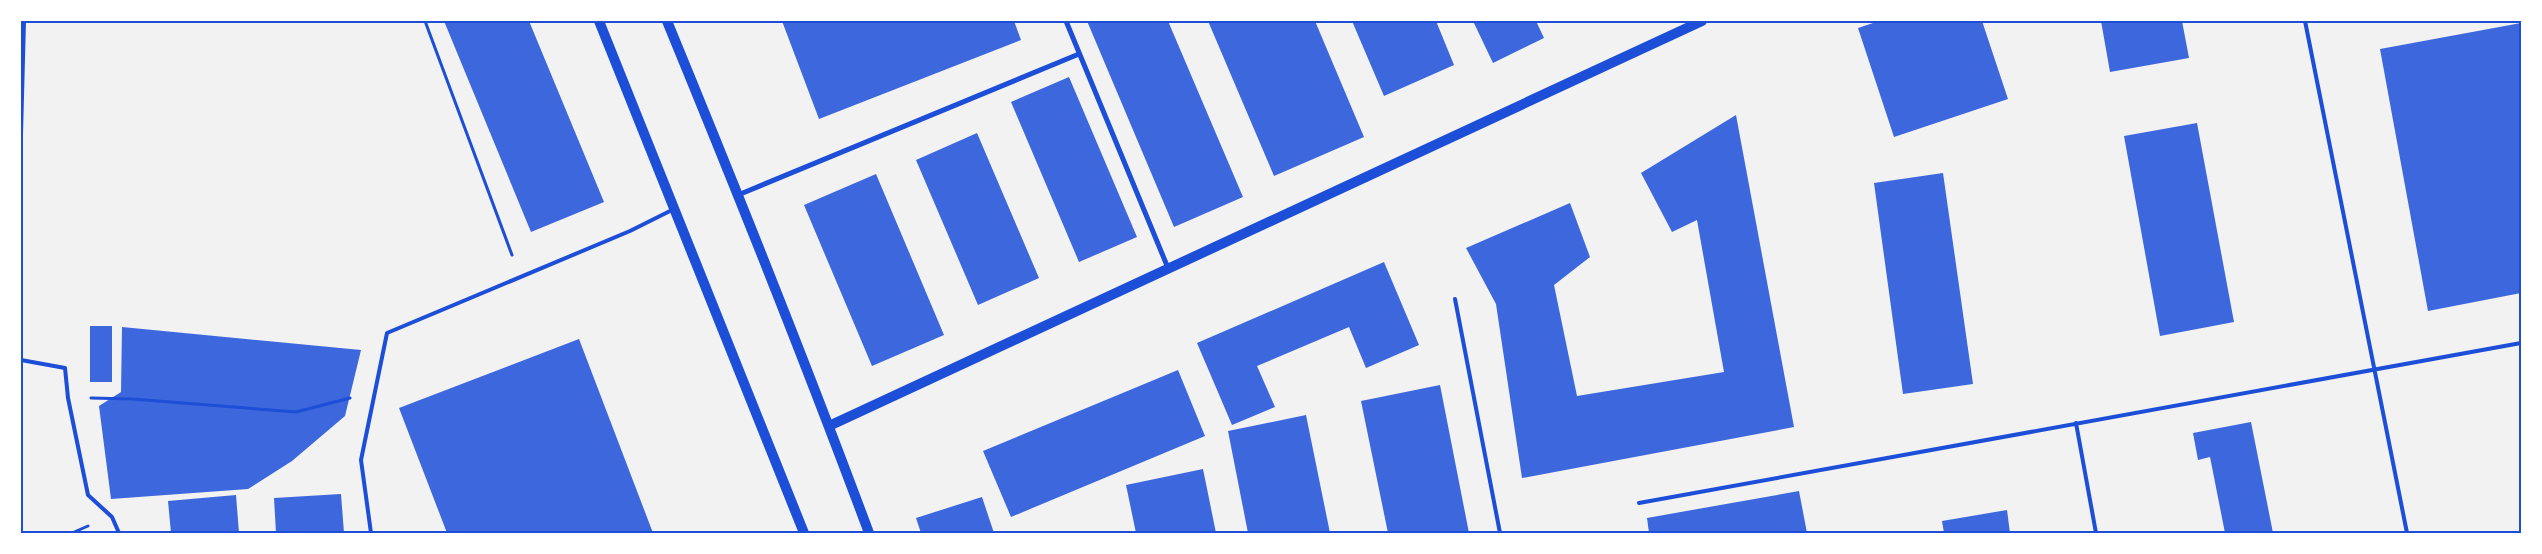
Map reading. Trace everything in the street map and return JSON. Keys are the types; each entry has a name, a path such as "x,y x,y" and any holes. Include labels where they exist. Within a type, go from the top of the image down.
{"main road":[{"path":"598,21 804,533"},
{"path":"667,21 738,195 869,533"},
{"path":"829,426 1702,21"}],"street":[{"path":"1066,21 1168,269"},
{"path":"738,195 1079,54"}],"lane":[{"path":"21,134 24,21"},
{"path":"2305,21 2407,533"},
{"path":"371,533 361,460 386,333 520,277 674,209"},
{"path":"1455,299 1500,533"},
{"path":"1639,503 2521,343"},
{"path":"21,360 65,368 68,398 88,495 112,517 119,533"},
{"path":"2076,423 2096,533"}],"path":[{"path":"425,21 520,277"},
{"path":"68,398 132,399 296,412 375,392"}],"building":[{"path":"444,21 529,21 604,202 531,232"},
{"path":"782,21 1014,21 1021,40 819,119"},
{"path":"1087,21 1168,21 1243,197 1174,227"},
{"path":"1208,21 1315,21 1364,137 1274,176"},
{"path":"1352,21 1436,21 1454,65 1384,96"},
{"path":"1473,21 1536,21 1544,38 1493,63"},
{"path":"1879,21 1982,21 2008,99 1894,137 1858,28"},
{"path":"2101,21 2182,21 2189,58 2110,72"},
{"path":"2521,23 2521,293 2428,311 2380,49"},
{"path":"1069,77 1137,237 1079,262 1011,102"},
{"path":"1736,115 1794,427 1522,478 1496,304 1466,248 1570,203 1590,257 1554,285 1577,396 1724,372 1697,220 1672,232 1641,173"},
{"path":"2197,123 2234,322 2160,336 2124,136"},
{"path":"977,133 1039,278 978,305 916,160"},
{"path":"1943,173 1973,384 1903,394 1874,183"},
{"path":"876,174 944,335 872,366 804,205"},
{"path":"1384,262 1419,345 1366,368 1349,327 1257,366 1275,407 1232,425 1197,343"},
{"path":"90,326 112,326 112,382 90,382"},
{"path":"122,327 361,350 345,416 292,461 248,489 111,499 99,406 121,392"},
{"path":"579,339 653,533 447,533 399,408"},
{"path":"1178,370 1205,436 1011,517 983,451"},
{"path":"1440,385 1469,533 1388,533 1361,401"},
{"path":"1306,415 1330,533 1248,533 1228,431"},
{"path":"2251,422 2273,533 2225,533 2210,457 2198,460 2193,433"},
{"path":"1203,469 1216,533 1136,533 1126,485"},
{"path":"1799,491 1807,533 1649,533 1647,518"},
{"path":"341,494 344,533 276,533 274,498"},
{"path":"236,495 239,533 171,533 168,501"},
{"path":"982,497 994,533 921,533 916,518"},
{"path":"2007,510 2010,533 1944,533 1942,521"}]}
